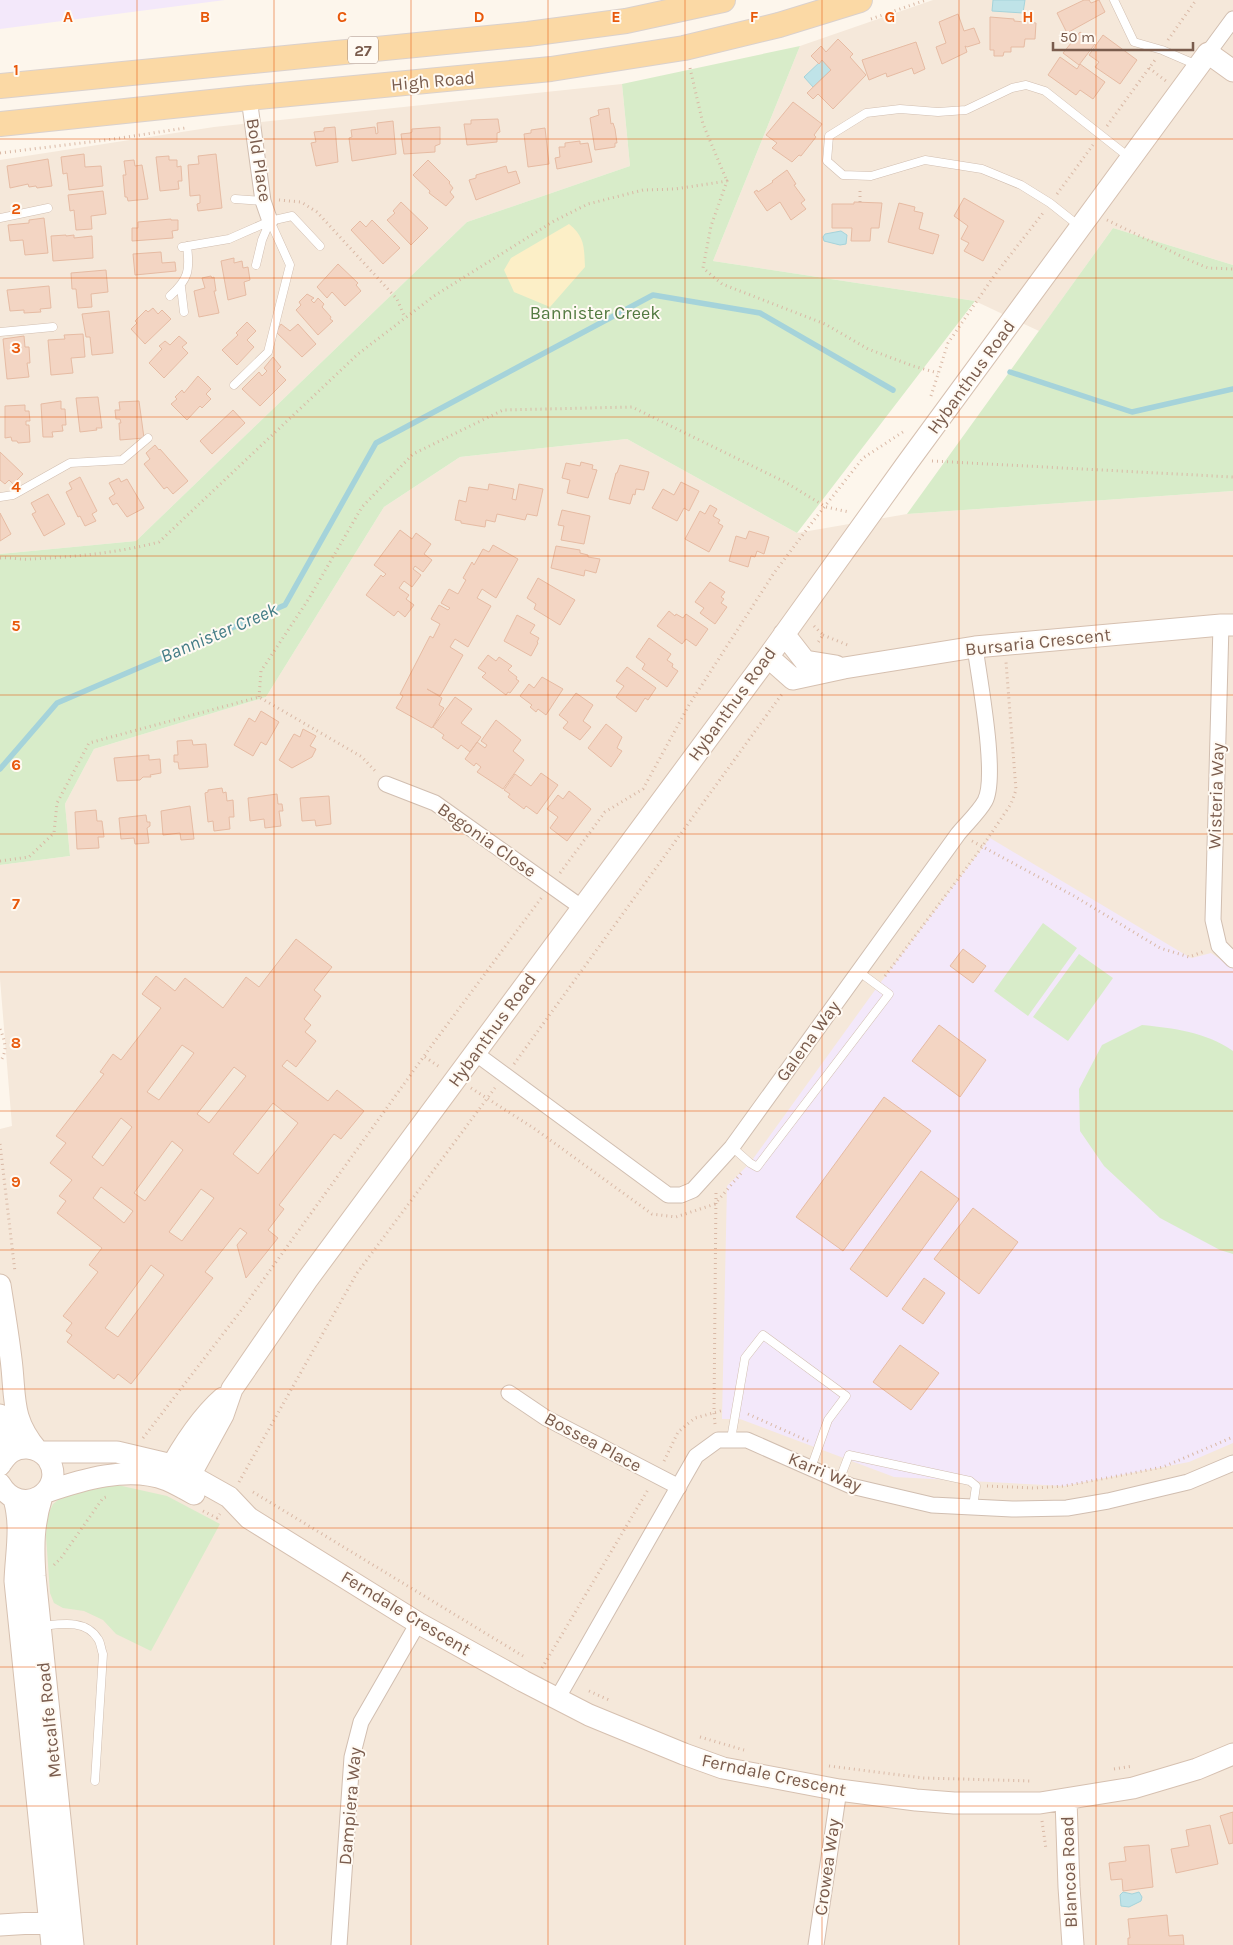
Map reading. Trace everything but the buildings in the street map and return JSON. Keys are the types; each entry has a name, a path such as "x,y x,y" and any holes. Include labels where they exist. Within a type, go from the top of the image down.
{"main road":[{"name":"27","path":"0,86 528,34 626,21 723,0"},
{"name":"High Road","path":"0,124 551,69 684,48 779,26 860,0"}],"street":[{"name":"Hybanthus Road","path":"177,1477 210,1409 232,1389 307,1280 581,907 768,657 908,462 1233,19"},
{"path":"1204,60 1233,71"},
{"name":"Bold Place","path":"249,98 263,201 270,221"},
{"name":"Bursaria Crescent","path":"799,670 844,668 974,647 1227,625"},
{"name":"Wisteria Way","path":"1219,946 1213,920 1227,625"},
{"path":"784,634 799,670"},
{"name":"Galena Way","path":"475,1053 570,1121 668,1195 681,1195 694,1190 732,1146 858,970 958,834 985,801 990,786 990,758 974,647"},
{"path":"768,657 799,670"},
{"name":"Begonia Close","path":"386,784 435,803 581,907"},
{"path":"1219,946 1233,960"},
{"name":"Metcalfe Road","path":"0,1286 17,1416 24,1433 51,1466 52,1473 51,1482 44,1494 35,1518 30,1628 60,1921 72,1945"},
{"name":"Bossea Place","path":"509,1393 546,1418 680,1487"},
{"path":"0,1415 6,1439 1,1463"},
{"path":"557,1698 680,1487 696,1456 724,1440"},
{"name":"Karri Way","path":"724,1440 747,1440 851,1486 932,1505 1012,1509 1075,1507 1108,1501 1188,1482 1233,1463"},
{"path":"1,1463 6,1455 23,1447 39,1451"},
{"name":"Ferndale Crescent","path":"39,1451 116,1452 177,1477 222,1510 249,1518 418,1623 523,1681 589,1715 723,1768 839,1790 916,1800 1040,1803 1124,1790 1155,1782 1233,1754"},
{"name":"Ferndale Crescent","path":"44,1494 83,1480 115,1474 177,1477"},
{"name":"Metcalfe Road","path":"7,1492 26,1501 35,1500 44,1494"},
{"name":"Metcalfe Road","path":"7,1492 18,1513 19,1529 16,1547 15,1581 30,1628"},
{"name":"Dampiera Way","path":"339,1945 352,1757 361,1722 418,1623"},
{"name":"Crowea Way","path":"816,1945 839,1790"},
{"name":"Blancoa Road","path":"1066,1800 1068,1886 1072,1945"},
{"path":"0,1925 60,1921"},
{"name":"Metcalfe Road","path":"52,1945 60,1921"}],"lane":[{"path":"1114,0 1134,42 1204,60"},
{"path":"1087,219 1050,203 1021,185 982,169 958,164 925,160 871,176 843,175 827,161 829,136 866,113 900,109 938,112 966,110 1012,88 1026,86 1045,91 1131,159"},
{"path":"235,199 263,201"},
{"path":"0,218 48,208"},
{"path":"170,296 180,287 190,267 185,246 229,239 270,221 292,216 320,246"},
{"path":"256,265 262,240 270,221"},
{"path":"234,385 268,352 290,265 270,221"},
{"path":"180,287 184,312"},
{"path":"0,332 53,328"},
{"path":"0,497 13,495 70,463 122,460 148,438"},
{"path":"732,1146 757,1167 889,994 858,970"},
{"path":"724,1440 745,1358 763,1336 846,1396 828,1420 811,1468"},
{"path":"839,1481 849,1455 970,1481 976,1486 973,1507"},
{"path":"30,1628 68,1623 87,1628 98,1639 103,1654 96,1781"}],"path":[{"path":"929,402 948,343 994,276 1100,135 1196,0"},
{"path":"684,48 703,124 727,181 711,226 703,268 722,284 825,324 868,350 938,373"},
{"path":"1149,68 1172,86"},
{"path":"0,558 28,560 76,556 134,549 158,542 358,354 434,296 554,221 588,204 643,190 675,190 727,181"},
{"path":"263,201 287,200 301,202 317,212 397,299 405,318"},
{"path":"1087,219 1116,226 1191,262 1208,268 1233,269"},
{"path":"259,697 261,671 308,600 362,507 413,454 503,410 632,407 785,482 826,506 869,516"},
{"path":"558,875 605,812 632,797 642,789 689,705 774,573 863,458 908,428"},
{"path":"908,462 922,461 1233,477"},
{"path":"238,1483 357,1273 505,1076 799,670 823,635 812,624"},
{"path":"0,861 29,857 54,833 57,803 89,743 259,697 362,757 386,784"},
{"path":"958,834 1074,896 1160,948 1189,957 1219,946"},
{"path":"143,1438 243,1308 276,1259 542,897"},
{"path":"0,1028 5,1041 5,1049 0,1062"},
{"path":"425,1056 486,1099 522,1120 652,1214 676,1217 715,1204 714,1403 724,1440"},
{"path":"976,1486 1034,1488 1064,1486 1164,1467 1233,1437"},
{"path":"542,1668 657,1475"},
{"path":"232,1479 526,1658"},
{"path":"50,1569 61,1558 103,1498 108,1495"},
{"path":"200,1510 217,1518"},
{"path":"534,1663 547,1670"},
{"path":"582,1688 616,1703"},
{"path":"695,1735 748,1751"},
{"path":"825,1766 924,1778 1038,1782"},
{"path":"1105,1771 1133,1766"}],"shaded area":[{"path":"0,0 225,0 0,29"},
{"path":"933,0 1233,0 1233,265 1113,228 1039,331 975,301 713,261 800,46"},
{"path":"622,84 630,166 467,222 136,541 0,554 0,160 214,127"},
{"path":"627,439 797,533 907,514 1233,491 1233,1945 0,1945 0,1129 12,1126 0,979 0,865 70,856 65,804 94,749 266,697 384,507 460,457"},
{"path":"990,838 1189,957 1192,958 1211,953 1233,968 1233,1443 1189,1462 1064,1486 894,1477 740,1419 722,1419 727,1186 750,1163 878,986"}],"green space":[{"name":"Bannister Creek","path":"800,46 713,261 975,301 797,533 627,439 460,457 384,507 266,697 94,749 65,804 70,856 0,865 0,554 136,541 467,222 630,166 622,84"},
{"path":"1113,228 1233,265 1233,491 907,514"},
{"path":"1043,923 1077,948 1028,1016 994,991"},
{"path":"1079,954 1113,978 1068,1041 1033,1017"},
{"path":"1142,1025 1201,1035 1233,1051 1233,1254 1220,1250 1160,1218 1104,1166 1080,1131 1079,1089 1102,1045"},
{"path":"104,1482 167,1496 220,1524 151,1651 116,1634 103,1620 84,1611 63,1608 54,1603 50,1593 46,1536 47,1517 53,1504 62,1497"}],"sand":[{"path":"569,224 578,233 583,243 585,267 550,307 514,292 504,270 511,258"}],"water":[{"path":"993,0 1025,0 1023,13 992,11"},
{"path":"822,60 831,70 813,87 804,77"},
{"path":"841,231 847,235 846,244 840,245 824,241 823,237 825,234"},
{"path":"1123,1892 1132,1894 1139,1892 1142,1897 1141,1901 1129,1907 1121,1906 1120,1895"}],"waterway":[{"name":"Bannister Creek","path":"0,769 57,703 285,605 376,443 653,295 760,313 893,390"},
{"name":"Bannister Creek","path":"1010,372 1132,412 1233,389"}]}
